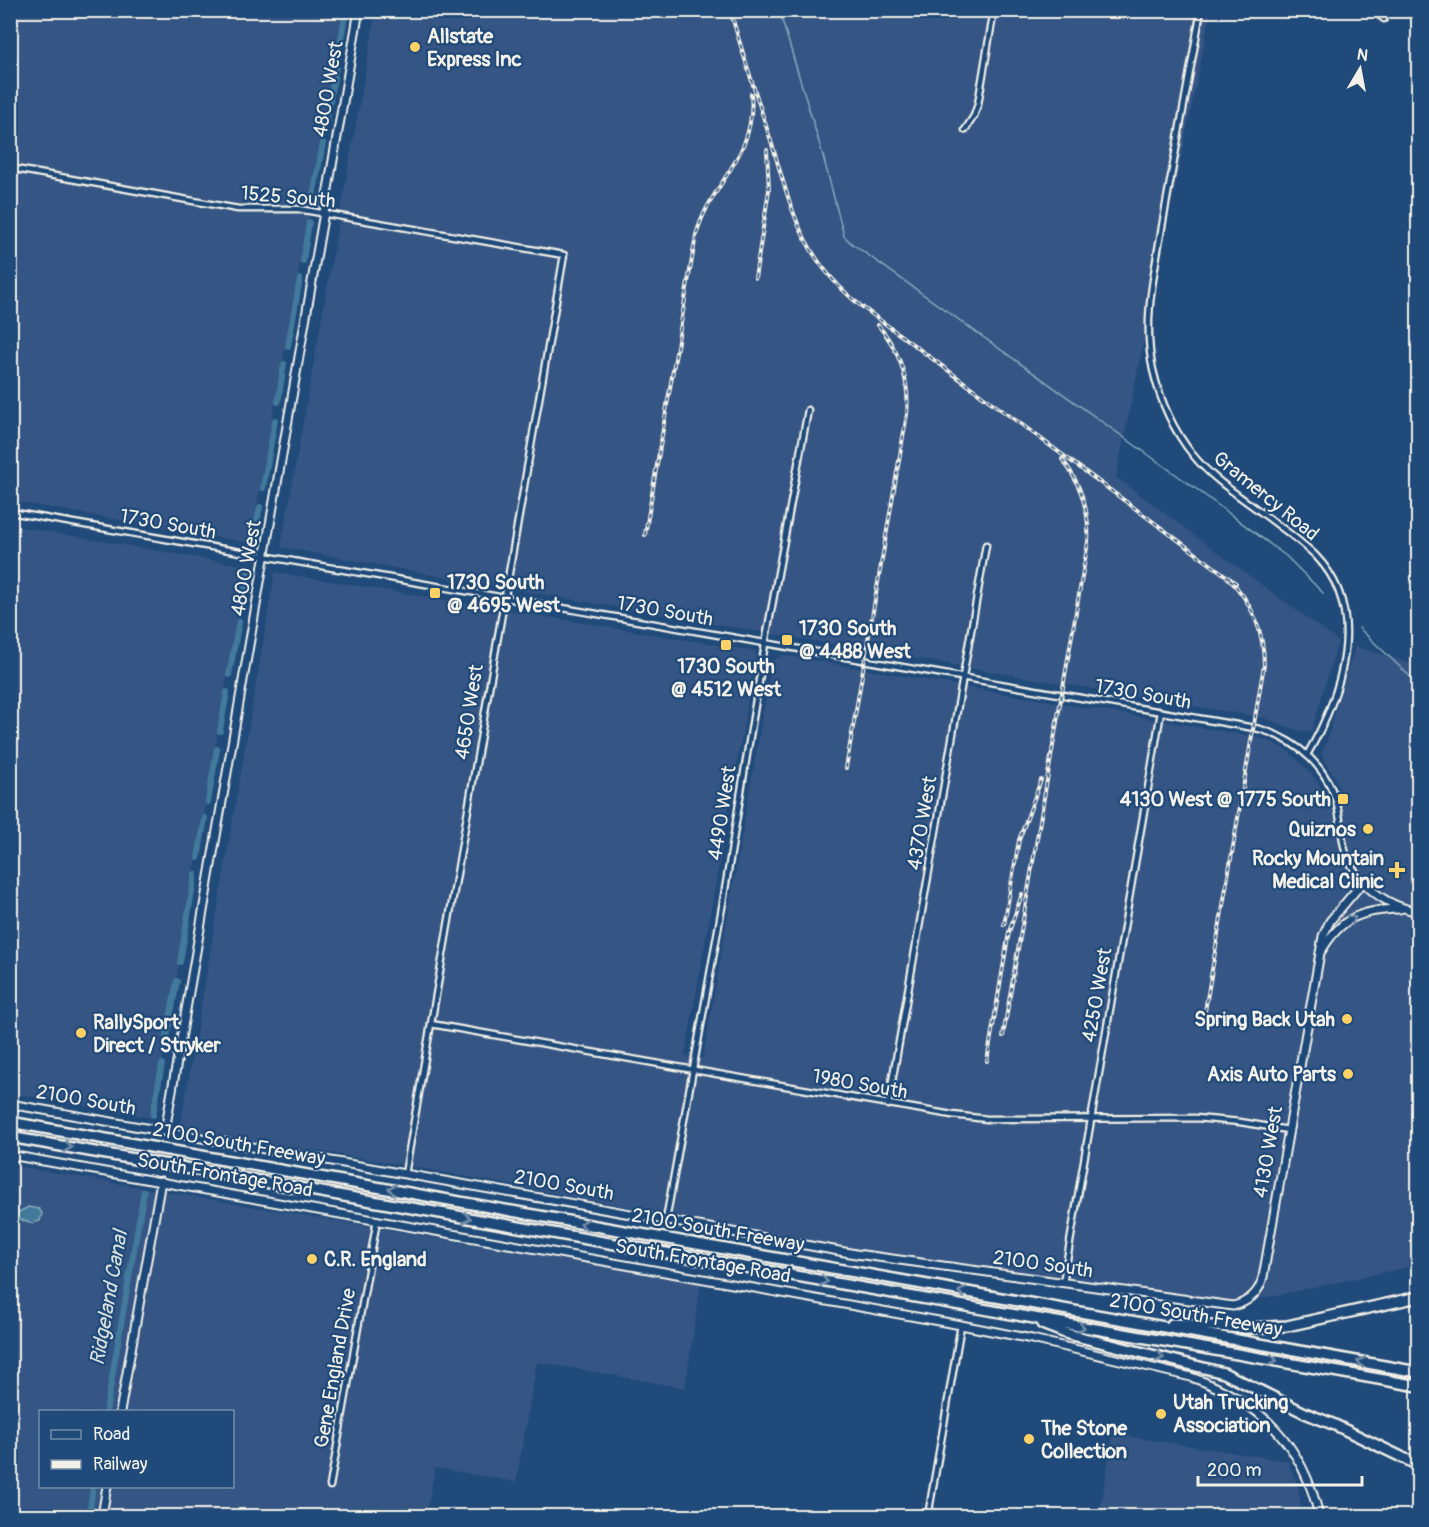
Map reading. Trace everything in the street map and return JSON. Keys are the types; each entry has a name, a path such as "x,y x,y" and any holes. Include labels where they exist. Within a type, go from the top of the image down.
{"highway":[{"name":"2100 South Freeway","path":"10,1122 1419,1372"},
{"name":"2100 South Freeway","path":"10,1137 1419,1386"},
{"path":"1002,1299 1162,1323 1250,1328 1287,1326 1416,1298"},
{"path":"1023,1316 1068,1334 1224,1373 1419,1465"},
{"path":"1335,1425 1419,1470"}],"street":[{"name":"4800 West","path":"165,1131 359,10"},
{"path":"965,130 978,104 994,10"},
{"name":"Gramercy Road","path":"1201,10 1148,313 1152,369 1165,409 1194,457 1216,479 1316,556 1332,577 1338,591 1344,606 1346,624 1342,668 1323,726 1307,754"},
{"path":"1372,10 1384,19"},
{"name":"1525 South","path":"10,168 238,208 293,208 564,255"},
{"name":"4650 West","path":"405,1173 564,255"},
{"name":"4490 West","path":"666,1220 725,891 765,644 808,410"},
{"name":"1730 South","path":"10,512 1260,729 1285,738 1307,754"},
{"name":"4370 West","path":"888,1105 986,545"},
{"name":"4250 West","path":"1063,1283 1161,712"},
{"path":"1307,754 1325,776 1333,791 1345,856 1353,870 1383,899 1405,909 1419,912"},
{"name":"4130 West","path":"1254,1296 1263,1277 1323,936 1330,921 1364,882"},
{"path":"1318,960 1337,928 1355,916 1377,910 1405,909"},
{"name":"1980 South","path":"431,1024 888,1105 987,1119 1196,1118 1288,1130"},
{"name":"2100 South","path":"10,1104 866,1256 1223,1305 1240,1304 1254,1296"},
{"name":"South Frontage Road","path":"10,1155 961,1325 1055,1344 1191,1377 1214,1385 1256,1409 1288,1444 1307,1478 1319,1516"},
{"path":"120,1410 161,1181"},
{"name":"Gene England Drive","path":"330,1486 376,1219"},
{"path":"928,1516 961,1325"},
{"path":"102,1516 107,1488"}],"shaded area":[{"path":"10,11 346,11 250,543 11,501"},
{"path":"376,11 1211,11 1116,477 1338,641 1312,730 1302,732 1263,718 493,586 281,547"},
{"path":"10,525 246,566 153,1118 11,1093"},
{"path":"275,572 755,651 756,656 685,1056 703,1058 772,661 783,655 1256,737 1274,743 1289,752 1318,782 1325,797 1342,798 1336,780 1321,754 1355,646 1418,666 1418,1265 1231,1303 890,1256 420,1168 180,1128"},
{"path":"10,1165 701,1283 685,1388 537,1362 516,1482 435,1468 426,1516 11,1516"},
{"path":"28,1207 39,1209 42,1213 40,1221 32,1223 11,1217 11,1214"},
{"path":"1113,1434 1288,1461 1299,1489 1302,1516 1099,1516"}],"waterway":[{"name":"Ridgeland Canal","path":"339,51 346,10"},
{"path":"779,10 822,152 844,236 1195,488 1286,556 1323,593"},
{"name":"Ridgeland Canal","path":"326,123 336,67"},
{"name":"Ridgeland Canal","path":"312,202 323,143"},
{"name":"Ridgeland Canal","path":"303,261 309,222"},
{"name":"Ridgeland Canal","path":"288,346 300,279"},
{"name":"Ridgeland Canal","path":"278,402 284,364"},
{"path":"1416,370 1418,394"},
{"name":"Ridgeland Canal","path":"263,488 275,420"},
{"name":"Ridgeland Canal","path":"253,541 260,507"},
{"name":"Ridgeland Canal","path":"242,605 249,568"},
{"name":"Ridgeland Canal","path":"229,675 239,622"},
{"path":"1359,628 1418,684"},
{"path":"1413,675 1418,669"},
{"name":"Ridgeland Canal","path":"220,731 227,692"},
{"name":"Ridgeland Canal","path":"208,802 217,749"},
{"name":"Ridgeland Canal","path":"198,858 205,818"},
{"name":"Ridgeland Canal","path":"180,962 195,874"},
{"name":"Ridgeland Canal","path":"166,1040 177,981"},
{"name":"Ridgeland Canal","path":"153,1115 162,1064"},
{"name":"Ridgeland Canal","path":"106,1410 144,1191"},
{"name":"Ridgeland Canal","path":"89,1516 93,1488"}],"railway":[{"path":"730,10 793,211 801,231 825,270 861,306 1236,583"},
{"path":"645,535 696,235 703,216 740,152 747,135 751,116 751,94"},
{"path":"755,278 769,190 767,150"},
{"path":"846,768 908,401 902,366 892,345 878,325"},
{"path":"1003,1036 1088,542 1083,498 1069,468 1062,459"},
{"path":"1205,1011 1264,665 1262,640 1255,618 1244,597 1228,578"},
{"path":"1004,925 1019,840 1041,780"},
{"path":"987,1061 1009,932 1022,894"}],"place":[{"name":"Allstate Express Inc","path":"415,47"},
{"name":"1730 South @ 4695 West","path":"435,593"},
{"name":"1730 South @ 4488 West","path":"787,640"},
{"name":"1730 South @ 4512 West","path":"726,645"},
{"name":"4130 West @ 1775 South","path":"1343,799"},
{"name":"Quiznos","path":"1368,829"},
{"name":"Rocky Mountain Medical Clinic","path":"1397,870"},
{"name":"Spring Back Utah","path":"1347,1019"},
{"name":"RallySport Direct / Stryker","path":"81,1033"},
{"name":"Axis Auto Parts","path":"1348,1074"},
{"name":"C.R. England","path":"312,1259"},
{"name":"Utah Trucking Association","path":"1161,1414"},
{"name":"The Stone Collection","path":"1029,1439"}]}
